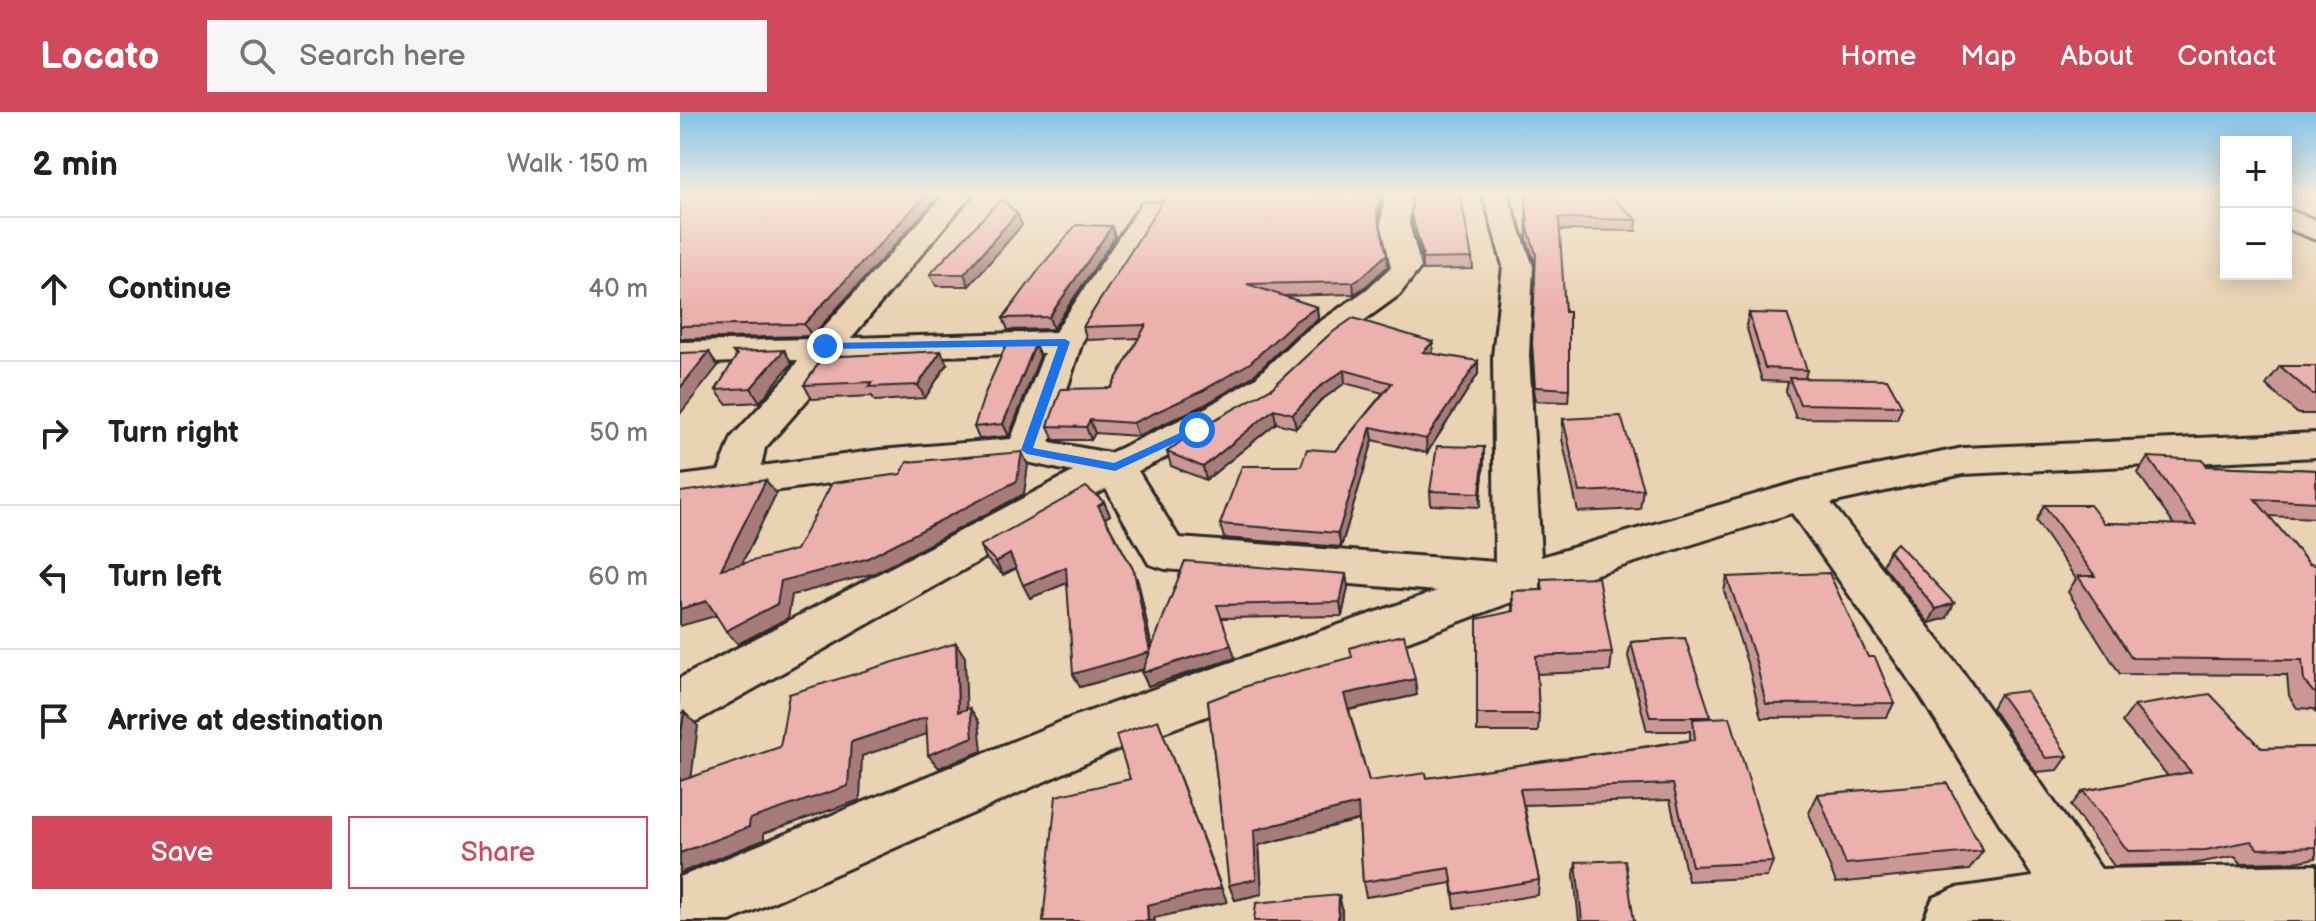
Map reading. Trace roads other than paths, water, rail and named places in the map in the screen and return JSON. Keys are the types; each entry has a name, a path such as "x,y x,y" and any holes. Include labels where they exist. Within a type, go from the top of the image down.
{"street":[{"path":"737,480 746,446 801,384 825,346 926,232"},
{"path":"1027,450 1065,342 1137,232"},
{"path":"680,704 779,647 1115,467 1197,430 1263,389 1302,350 1396,284 1406,267 1397,232"},
{"path":"1511,232 1518,266 1511,356 1519,581"},
{"path":"680,353 825,346 1065,342"},
{"path":"683,913 1093,734 1519,581 1802,495 1963,461 2315,446"},
{"path":"680,490 880,463 1027,450 1115,467 1165,553 1519,581"},
{"path":"1802,495 1938,679 2098,911"},
{"path":"1956,921 2316,897"}]}
